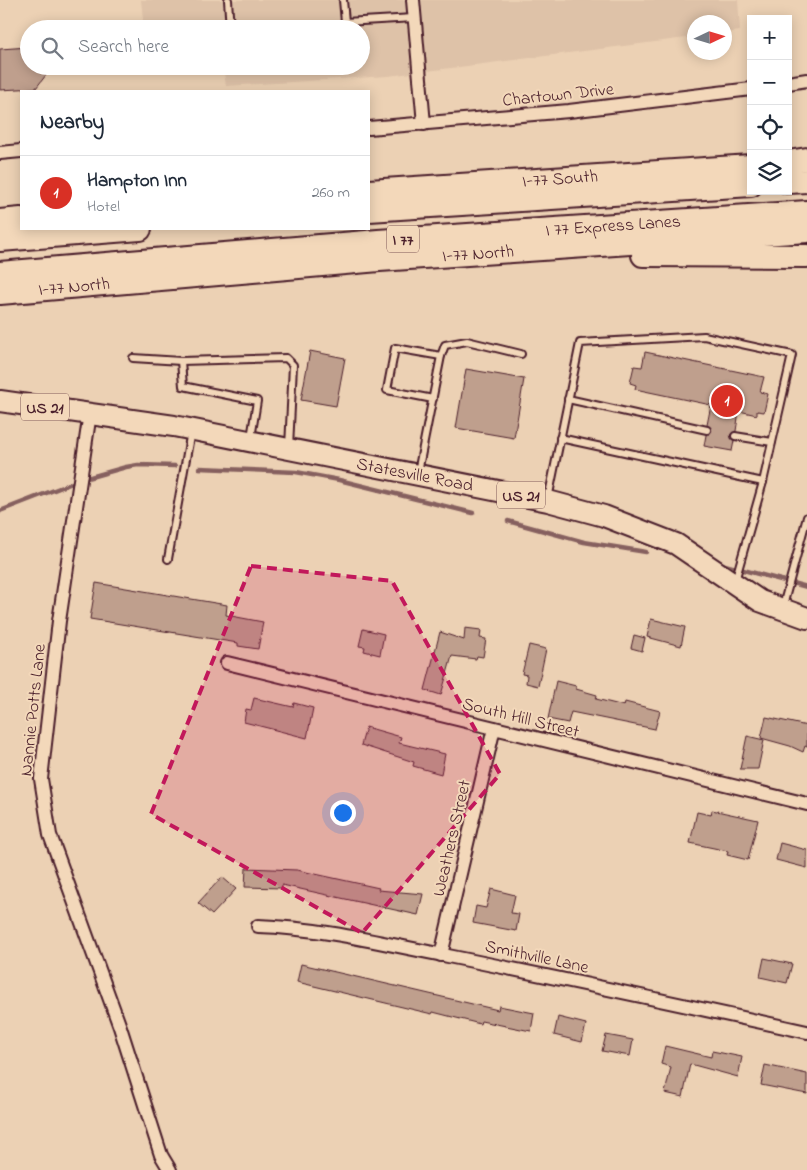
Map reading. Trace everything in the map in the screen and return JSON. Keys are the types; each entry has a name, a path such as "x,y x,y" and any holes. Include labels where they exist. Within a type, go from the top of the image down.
{"highway":[{"path":"792,162 807,160"},
{"name":"I-77 South","path":"370,192 747,166"},
{"path":"792,182 807,181"},
{"name":"I 77 Express Lanes","path":"370,210 747,185"},
{"name":"I 77 Express Lanes","path":"0,273 378,241 807,212"},
{"path":"0,221 20,219"},
{"path":"0,240 127,230"},
{"name":"I-77 North","path":"0,293 217,272 807,231"},
{"path":"512,250 683,256 807,256"}],"main road":[{"name":"Statesville Road","path":"0,401 90,413 191,430 548,500 604,516 676,544 760,601 807,618"}],"street":[{"path":"413,0 424,124"},
{"path":"792,82 807,80"},
{"name":"Chartown Drive","path":"370,128 569,112 747,90"},
{"path":"0,153 20,151"},
{"name":"Nannie Potts Lane","path":"90,413 59,621 41,779 50,835 120,1027 161,1155 170,1170"},
{"name":"South Hill Street","path":"227,663 807,804"},
{"name":"Weathers Street","path":"441,955 494,728"},
{"name":"Smithville Lane","path":"258,926 292,927 441,955 807,1032"}],"lane":[{"path":"228,0 229,20"},
{"path":"343,0 345,20"},
{"path":"370,21 414,18"},
{"path":"548,500 580,343 704,336 792,354 764,482 734,584"},
{"path":"418,476 441,356 445,345 467,341 521,354"},
{"path":"433,399 387,390 395,348 441,356"},
{"path":"133,358 181,361 286,358 293,365 288,448"},
{"path":"181,361 183,386 258,401 250,441"},
{"path":"568,399 706,430"},
{"path":"168,559 191,430"},
{"path":"735,436 772,442"},
{"path":"560,438 764,482"},
{"path":"782,610 807,517"}],"highlighted area":[{"path":"251,566 392,581 500,774 362,933 151,814"}],"shaded area":[{"path":"141,0 738,0 740,31 732,32 732,15 687,15 687,38 388,76 226,86 224,75 370,75 370,20 143,20"}],"building":[{"path":"20,48 20,75 46,75 36,88 0,90 0,49"},
{"path":"310,351 345,358 336,406 301,400"},
{"path":"645,352 764,377 760,392 768,394 764,412 757,411 757,415 739,411 736,431 730,435 734,441 732,451 704,446 706,435 712,431 707,425 711,405 635,389 636,385 630,383 634,366 642,367"},
{"path":"466,369 524,379 514,438 456,428"},
{"path":"96,583 227,605 226,615 263,622 258,649 238,646 238,643 90,619"},
{"path":"651,619 685,627 681,646 647,637"},
{"path":"465,628 481,630 480,638 486,639 483,657 477,656 476,659 452,656 441,695 425,690 440,632 464,640"},
{"path":"363,629 384,634 380,655 364,651 365,647 359,646"},
{"path":"634,635 645,638 642,651 631,648"},
{"path":"529,645 546,649 538,686 526,683 527,675 522,674"},
{"path":"556,681 576,686 576,689 597,695 596,699 624,706 625,702 660,711 655,729 571,712 568,723 548,719"},
{"path":"254,698 293,707 294,703 313,708 307,738 244,722 246,709 251,710"},
{"path":"766,717 807,726 807,747 805,746 803,752 790,746 761,738"},
{"path":"366,727 401,737 399,743 445,754 441,774 413,766 414,762 361,745"},
{"path":"747,736 764,740 758,769 740,769"},
{"path":"712,810 758,820 748,860 727,855 728,851 690,843 697,812 711,815"},
{"path":"780,843 807,850 807,868 776,860"},
{"path":"246,868 297,870 379,888 378,890 423,894 418,915 282,885 282,888 245,887"},
{"path":"222,877 236,889 212,915 198,903"},
{"path":"491,889 515,895 511,913 519,914 516,931 473,923 476,906 486,908"},
{"path":"764,958 792,964 787,983 760,977"},
{"path":"301,964 498,1010 499,1006 534,1013 531,1031 481,1021 480,1024 433,1012 432,1014 297,982"},
{"path":"558,1017 586,1024 582,1042 554,1035"},
{"path":"606,1035 633,1040 630,1056 602,1051"},
{"path":"665,1046 711,1057 712,1051 742,1057 738,1077 690,1064 683,1097 665,1093 671,1067 661,1064"},
{"path":"765,1065 807,1074 807,1094 761,1085"}],"waterway":[{"path":"0,511 80,480 126,467 138,465 175,466"},
{"path":"199,468 296,472 339,480 473,513"},
{"path":"508,521 584,542 646,552"},
{"path":"721,564 807,587"}],"place":[{"name":"Hampton Inn","path":"727,401"}]}
